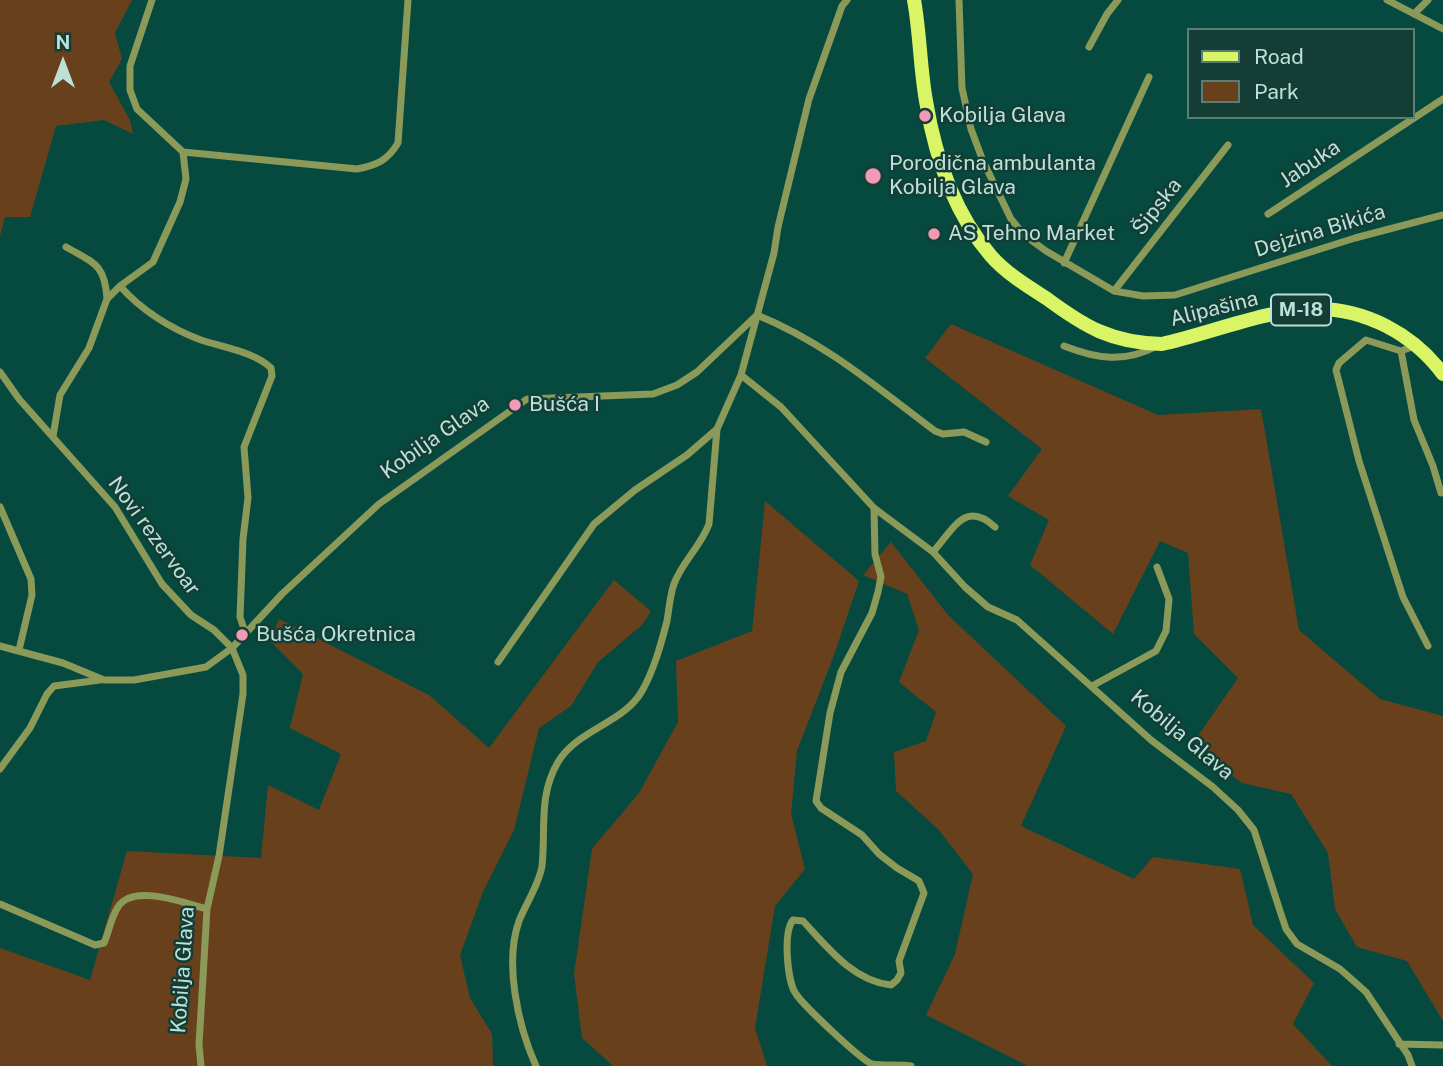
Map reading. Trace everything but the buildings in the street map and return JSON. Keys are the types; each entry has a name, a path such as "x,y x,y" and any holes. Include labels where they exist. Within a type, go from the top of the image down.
{"main road":[{"name":"Alipašina","path":"914,0 926,101 953,197 971,229 993,258 1076,320 1115,338 1162,344 1277,314 1313,308 1347,312 1375,320 1417,345 1443,374"}],"street":[{"path":"152,0 130,66 130,90 136,110 183,152 357,169 380,165 398,143 408,0"},
{"path":"536,1066 529,1052 515,1004 516,933 542,868 542,815 548,787 557,763 572,743 624,711 641,694 650,676 667,621 674,584 704,538 709,524 717,429 741,375 774,253 809,99 842,6 847,0"},
{"path":"959,0 962,88 971,129 1011,219 1024,234 1064,263 1114,291"},
{"path":"1090,47 1107,14 1118,0"},
{"path":"1387,0 1443,29"},
{"path":"1415,14 1428,0"},
{"path":"1064,263 1149,77"},
{"name":"Jabuka","path":"1415,117 1443,99"},
{"name":"Jabuka","path":"1268,214 1413,119"},
{"name":"Šipska","path":"1114,291 1228,145"},
{"path":"107,299 153,262 180,202 186,178 183,152"},
{"name":"Dejzina Bikića","path":"1114,291 1143,296 1175,295 1355,238 1443,215"},
{"path":"53,436 60,395 89,348 107,299 106,281 95,263 66,247"},
{"path":"120,286 133,301 180,330 267,363 271,368 272,376 244,447 247,498 240,617 246,635"},
{"path":"757,315 821,346 935,431 943,434 964,432 986,442"},
{"name":"Kobilja Glava","path":"201,1066 199,1045 207,909 219,856 243,694 243,675 232,648 282,594 379,504 527,399 653,394 697,372 757,315"},
{"path":"1417,345 1401,351 1371,339 1366,340 1339,363 1336,370 1359,461 1403,597 1428,646"},
{"path":"1064,346 1094,357 1124,358 1141,354 1162,344"},
{"path":"1401,351 1414,420 1441,493"},
{"name":"Novi rezervoar","path":"0,372 19,399 115,507 162,584 191,615 214,629 232,648"},
{"name":"Kobilja Glava","path":"741,375 781,407 874,508 933,552 978,599 994,611 1017,620 1151,740 1213,787 1238,810 1254,830 1286,929 1297,944 1340,969 1366,992 1408,1055 1412,1066"},
{"path":"498,662 594,524 635,490 687,455 717,429"},
{"path":"0,507 32,579 32,595 19,650"},
{"path":"874,508 875,554 881,577 878,593 872,613 841,672 830,713 816,801 821,808 862,835 879,854 897,868 919,881 924,893 899,961 901,973 891,985 881,984 845,965 803,921 793,920 788,930 789,972 794,993 871,1065 911,1066"},
{"path":"933,552 965,516 973,514 985,518 995,527"},
{"path":"1092,686 1156,651 1166,631 1169,599 1157,567"},
{"path":"0,646 63,663 104,680"},
{"path":"0,769 30,727 54,686 104,680 134,680 206,667 232,648"},
{"path":"0,904 95,945 104,943 118,906 130,897 160,897 207,909"},
{"path":"1399,1044 1443,1045"}],"green space":[{"path":"0,0 132,0 115,33 122,59 109,82 130,120 133,134 104,120 56,126 30,217 5,217 0,236"},
{"path":"951,324 1158,415 1261,409 1299,630 1380,699 1443,716 1443,1021 1407,961 1357,947 1335,909 1328,853 1291,794 1242,783 1191,746 1238,678 1194,634 1188,553 1160,541 1113,634 1030,565 1049,520 1008,496 1042,449 925,358"},
{"path":"765,501 859,581 797,751 791,814 805,869 775,906 755,1028 767,1066 613,1066 582,1038 574,974 592,849 639,793 678,722 676,661 752,631"},
{"path":"891,542 948,615 1066,726 1021,826 1134,879 1153,857 1240,869 1253,925 1314,983 1293,1024 1332,1066 1028,1066 926,1015 955,954 973,874 938,829 896,791 894,752 926,741 936,712 899,682 919,630 907,594 863,575"},
{"path":"614,580 651,611 642,625 598,662 571,706 539,728 514,830 483,892 460,955 470,998 492,1034 493,1066 0,1066 0,948 90,980 127,851 261,858 268,785 319,810 341,754 290,728 303,674 270,641 279,619 429,695 489,748"}],"place":[{"name":"Kobilja Glava","path":"925,116"},
{"name":"Porodična ambulanta Kobilja Glava","path":"873,176"},
{"name":"AS Tehno Market","path":"934,234"},
{"name":"Bušća I","path":"515,405"},
{"name":"Bušća Okretnica","path":"242,635"}]}
